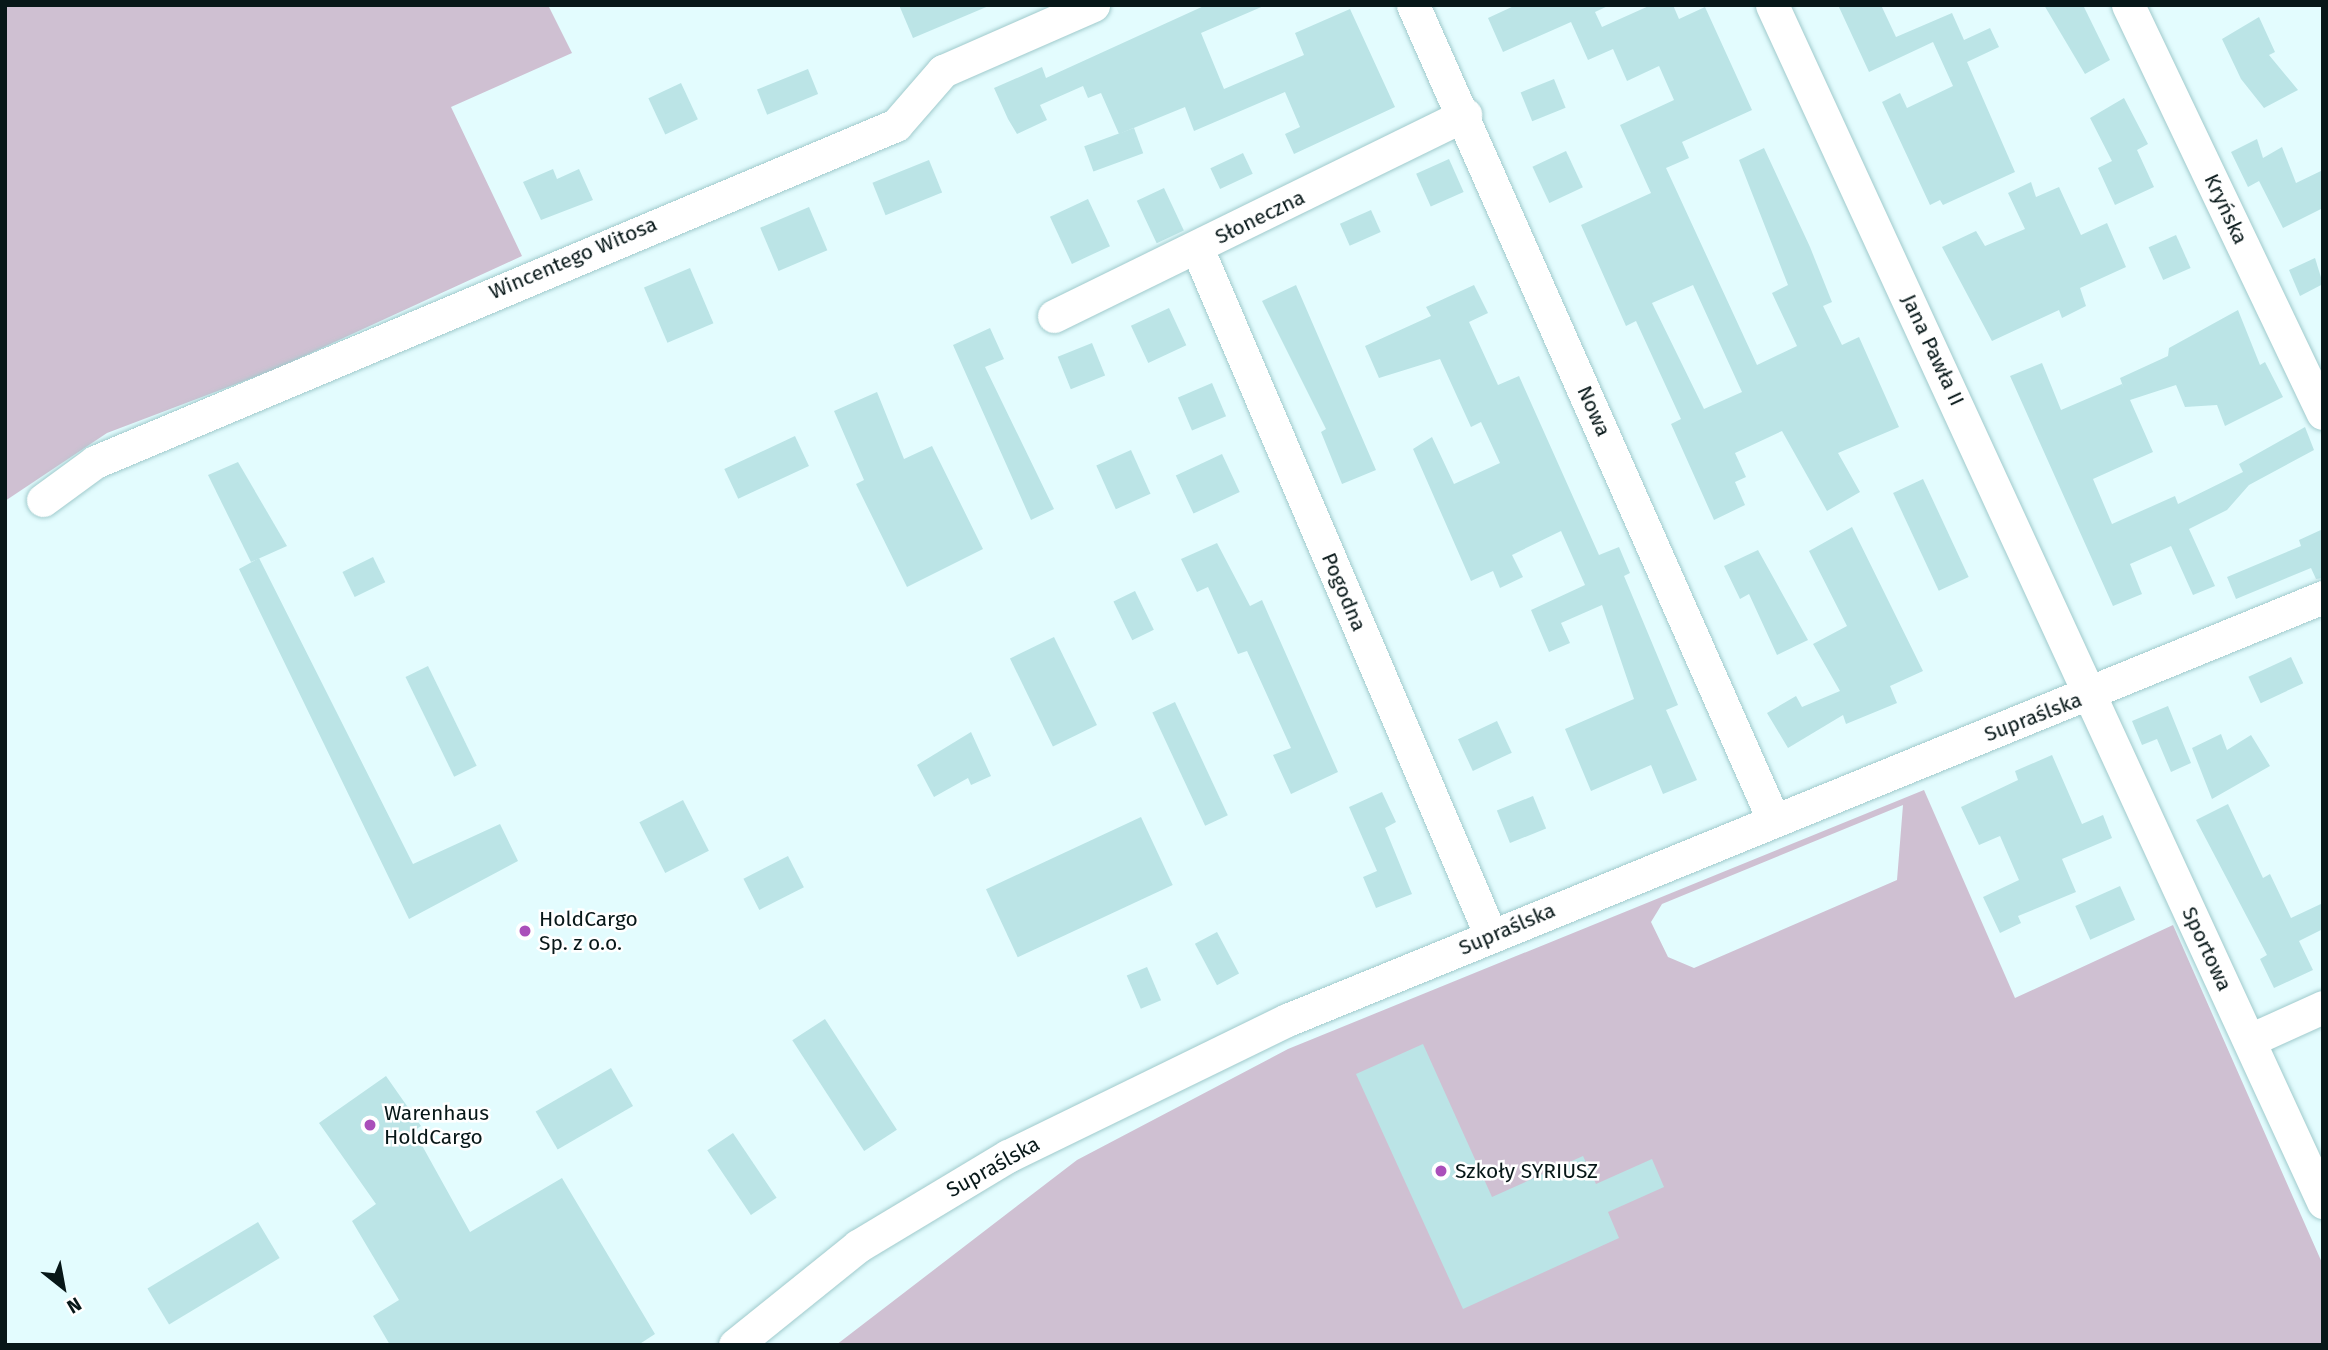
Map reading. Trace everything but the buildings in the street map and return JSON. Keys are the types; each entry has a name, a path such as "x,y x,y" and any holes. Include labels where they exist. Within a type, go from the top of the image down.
{"street":[{"name":"Wincentego Witosa","path":"43,500 95,462 896,125 943,71 1093,5"},
{"name":"Nowa","path":"1413,5 1465,115 1773,819"},
{"name":"Jana Pawła II","path":"1772,5 2094,694"},
{"name":"Kryńska","path":"2128,5 2323,413"},
{"name":"Słoneczna","path":"1054,317 1465,115"},
{"name":"Pogodna","path":"1197,248 1491,936"},
{"name":"Supraślska","path":"735,1345 858,1246 1008,1156 1287,1020 1773,819 2094,694 2323,597"},
{"name":"Sportowa","path":"2094,694 2323,1202"},
{"path":"2250,1040 2323,1007"}],"shaded area":[{"path":"5,5 548,5 572,53 451,107 522,256 276,369 107,433 5,501"},
{"path":"1924,790 2015,998 2173,925 2323,1265 2323,1345 836,1345 1077,1160 1288,1049","holes":["1903,805 1897,880 1694,968 1668,957 1651,922 1662,904"]}],"place":[{"name":"HoldCargo Sp. z o.o.","path":"525,931"},
{"name":"Warenhaus HoldCargo","path":"370,1125"},
{"name":"Szkoły SYRIUSZ","path":"1441,1171"}]}
